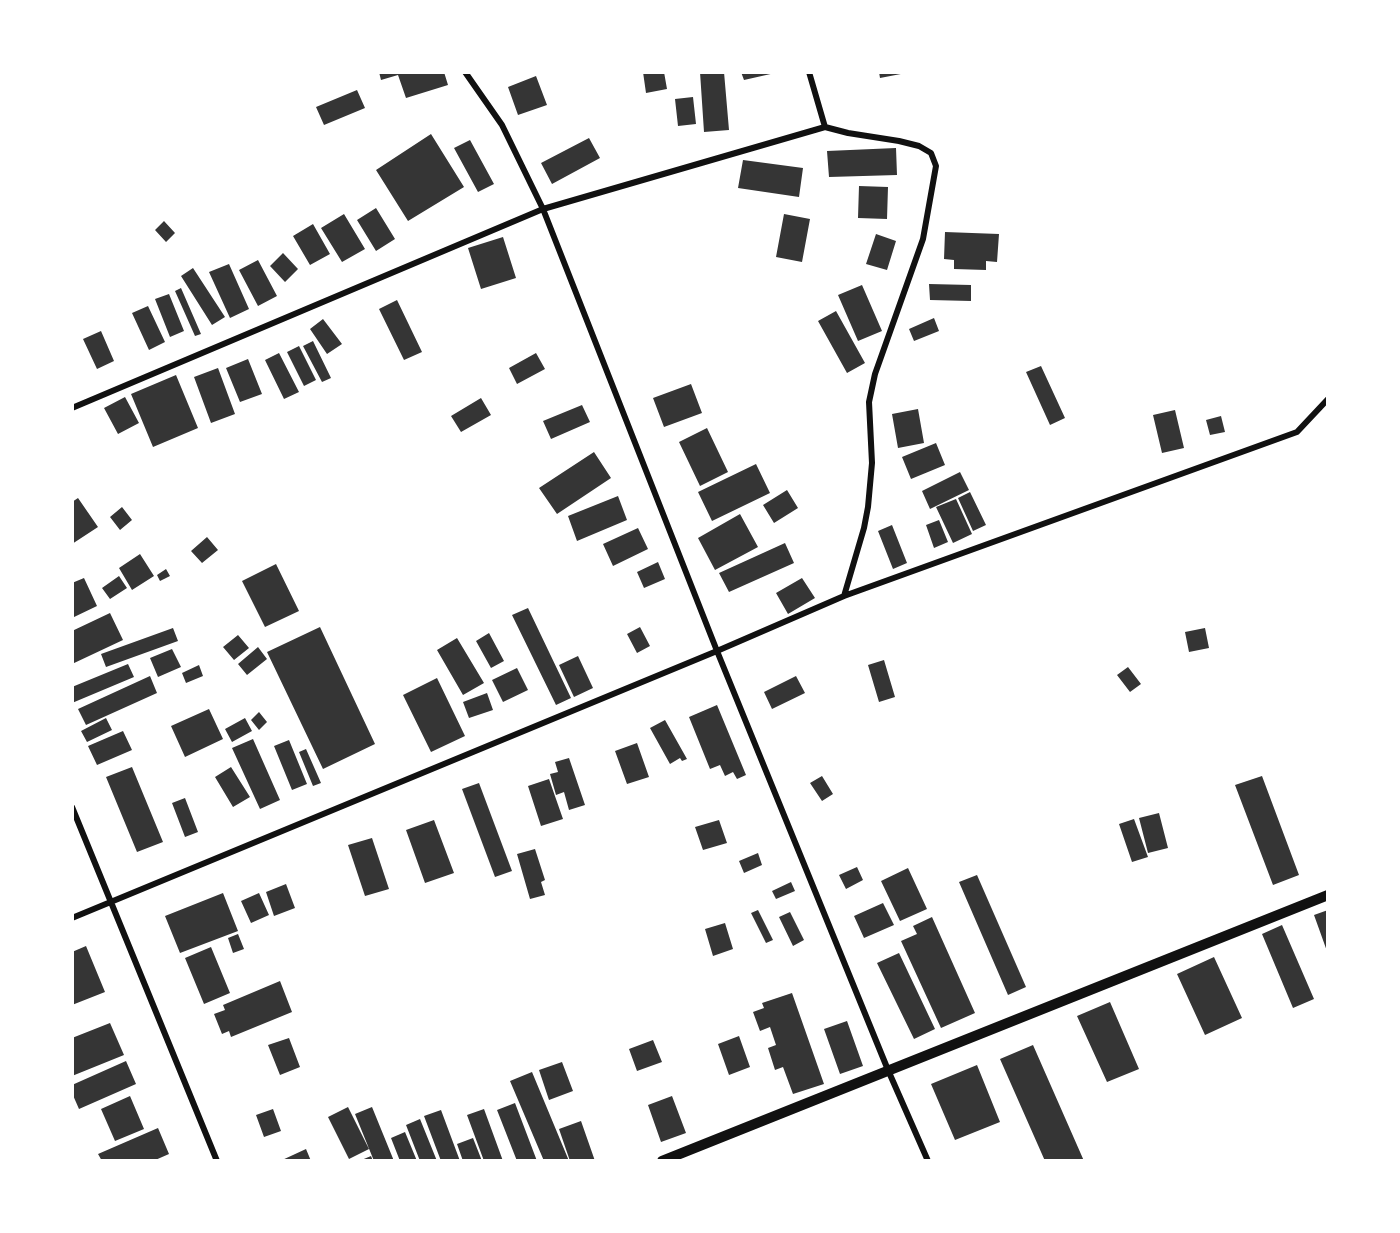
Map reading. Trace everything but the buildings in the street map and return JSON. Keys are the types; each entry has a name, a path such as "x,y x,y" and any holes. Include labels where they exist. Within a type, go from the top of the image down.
{"street":[{"path":"465,72 502,125 543,209 717,651 888,1070 928,1161"},
{"path":"809,72 825,127"},
{"path":"72,408 543,209 825,127 899,141 919,146 932,153 936,166 923,239 875,374 869,402 872,464 868,507 844,596"},
{"path":"72,918 717,651 844,596 1297,432 1328,399"},
{"path":"72,807 217,1161"},
{"path":"662,1161 1328,895"}]}
